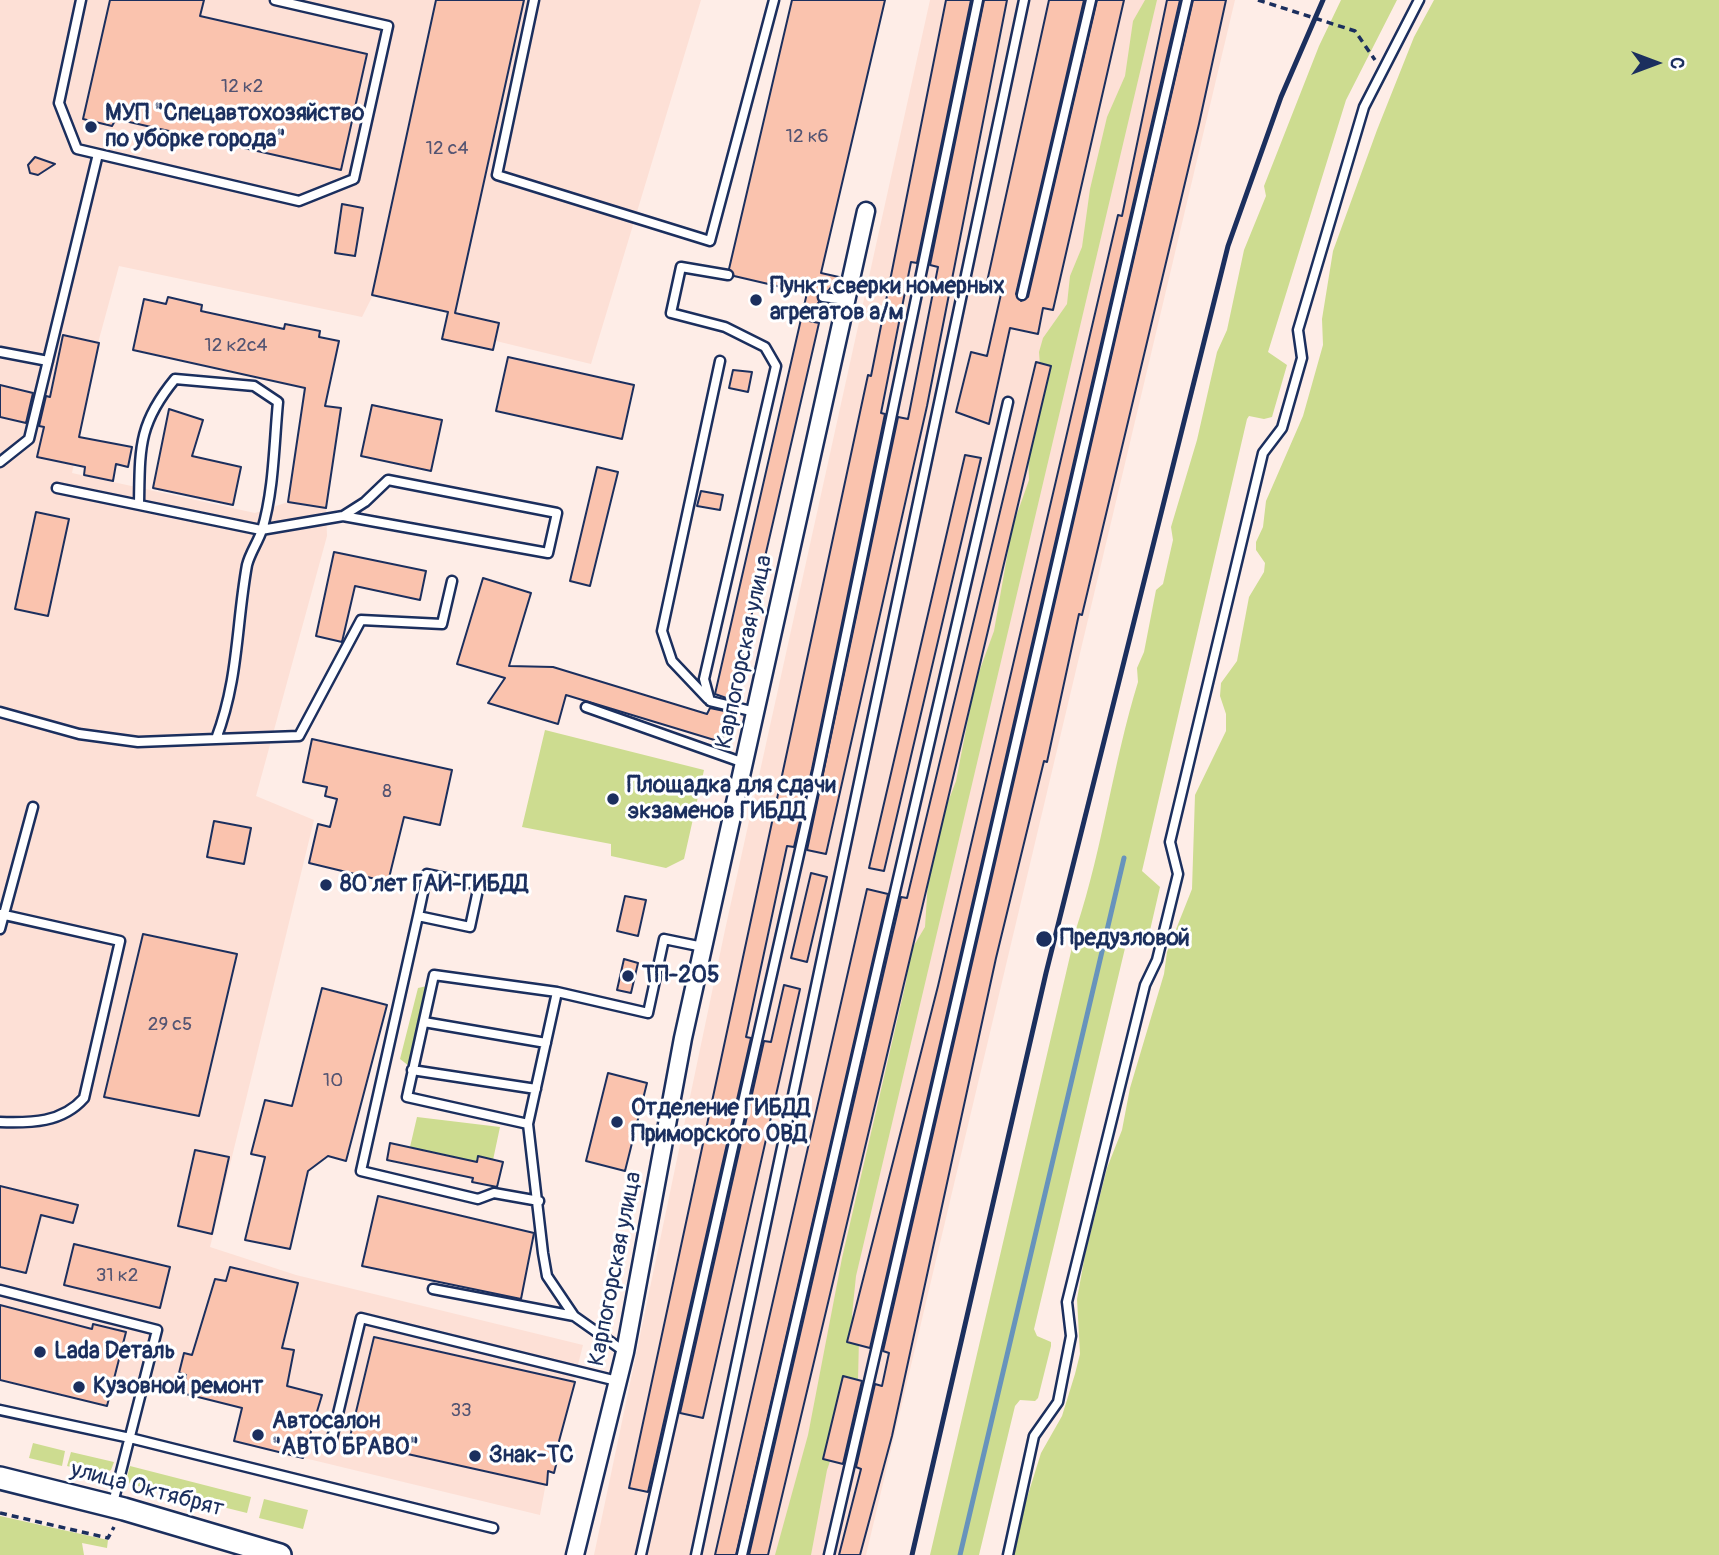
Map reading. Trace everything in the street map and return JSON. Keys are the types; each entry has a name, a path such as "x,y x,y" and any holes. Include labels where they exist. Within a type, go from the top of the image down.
{"street":[{"name":"Карпогорская улица","path":"575,1555 625,1352 683,1038 866,211"},
{"name":"улица Октябрят","path":"0,1478 118,1508 280,1555"}],"lane":[{"path":"81,0 59,103 77,149 299,201 354,179 388,26 275,0"},
{"path":"534,0 497,175 710,241 774,0"},
{"path":"641,1555 818,770 978,0"},
{"path":"696,1555 1024,0"},
{"path":"1023,295 1091,0"},
{"path":"828,1555 1187,0"},
{"path":"1008,1555 1034,1436 1058,1402 1071,1336 1067,1302 1145,985 1157,960 1178,874 1170,842 1263,453 1282,428 1301,358 1298,330 1364,107 1419,0"},
{"path":"0,462 29,439 98,154"},
{"path":"710,701 704,679 776,366 765,346 725,327 671,313 681,267 728,275"},
{"path":"823,297 847,300"},
{"path":"0,352 48,361"},
{"path":"720,361 662,631 672,661 710,701 755,712"},
{"path":"139,504 140,462 147,418 174,379 254,386 278,402 269,489 261,530 248,562 237,666 228,708 216,739"},
{"path":"742,1555 1009,402"},
{"path":"57,488 261,530 343,516 548,553 557,513 388,480 365,502 343,516"},
{"path":"0,712 79,734 138,742 299,736 361,620 442,624 452,581"},
{"path":"586,707 744,763"},
{"path":"0,929 33,807"},
{"path":"418,916 470,927 479,885 427,874 361,1171 478,1199 494,1193 539,1201"},
{"path":"0,1122 37,1123 74,1110 84,1098 120,941 2,914"},
{"path":"528,1124 407,1097 434,975 557,992 648,1013 664,939 703,947"},
{"path":"557,992 528,1124 547,1276 574,1316 625,1352"},
{"path":"424,1022 546,1043"},
{"path":"412,1070 536,1089"},
{"path":"433,1289 574,1316"},
{"path":"0,1290 157,1329 130,1438 118,1508"},
{"path":"330,1447 360,1318 617,1381"},
{"path":"0,1410 130,1438 494,1528"}],"path":[{"path":"1258,0 1355,31 1382,70"},
{"path":"0,1513 108,1538 118,1508"}],"shaded area":[{"path":"0,0 701,0 591,364 496,341 499,323 373,295 362,317 119,266 98,343 72,473 255,513 288,502 326,508 327,536 256,796 314,820 210,1247 296,1275 583,1345 555,1456 554,1473 548,1472 540,1515 234,1441 242,1408 114,1376 107,1406 0,1380"},
{"path":"930,0 1235,0 866,1555 594,1555 725,930"}],"green space":[{"path":"1145,0 1157,0 856,1276 852,1315 859,1339 858,1380 827,1470 811,1555 775,1555 808,1435 842,1258 906,982 910,952 925,927 928,881 945,810 956,781 975,683 994,631 1012,528 1029,480 1028,451 1040,366 1039,352 1043,338 1067,304 1070,276 1082,247 1090,189 1107,117 1125,76 1133,21"},
{"path":"1341,0 1397,0 1346,100 1268,352 1287,365 1272,417 1264,419 1249,416 1247,419 1142,871 1160,887 1148,939 1141,945 1130,942 1126,944 1034,1329 1037,1336 1051,1342 1038,1398 1035,1401 1020,1400 1015,1406 979,1555 930,1555 1077,926 1138,682 1137,668 1144,652 1156,590 1163,584 1173,540 1171,527 1197,440 1217,352 1227,330 1244,250 1266,196 1264,186 1319,46"},
{"path":"1434,0 1719,0 1719,1555 1014,1555 1026,1501 1041,1453 1062,1416 1080,1354 1077,1299 1085,1255 1107,1168 1122,1130 1130,1088 1164,974 1167,952 1192,889 1195,795 1226,731 1226,714 1220,696 1221,683 1237,661 1249,597 1264,572 1265,563 1256,550 1256,542 1263,527 1266,501 1303,416 1323,345 1322,319 1333,251 1414,37"},
{"name":"Площадка для сдачи экзаменов ГИБДД","path":"545,730 704,770 684,859 666,868 611,856 611,844 522,827"},
{"path":"427,986 409,1066 400,1059 418,988"},
{"path":"417,1117 500,1127 493,1160 479,1156 477,1162 410,1147"},
{"path":"33,1443 65,1451 62,1466 29,1458"},
{"path":"71,1452 114,1462 111,1470 100,1475 67,1466"},
{"path":"130,1466 251,1497 247,1513 130,1484 127,1477"},
{"path":"264,1499 308,1510 303,1529 259,1518"},
{"path":"0,1516 108,1540 107,1548 82,1543 84,1555 0,1555"}],"building":[{"path":"110,0 204,0 200,16 367,54 341,170 116,119 112,126 83,119"},
{"path":"436,0 524,0 455,313 499,323 493,350 442,339 448,312 372,295"},
{"path":"792,0 885,0 821,273 839,277 828,291 818,293 819,302 804,320 819,323 732,700 715,694 807,293 734,276 729,269"},
{"path":"946,0 971,0 917,263 911,262 881,413 885,414 812,769 794,847 787,846 746,1037 751,1038 648,1492 629,1488 868,375 871,376"},
{"path":"984,0 1007,0 927,406 826,854 807,850 898,417 908,419 938,267 930,265"},
{"path":"1049,0 1084,0 1016,294 1021,301 1028,297 1097,0 1124,0 1053,310 1043,308 1038,334 1010,328 989,424 956,412 971,352 987,356 1001,294 985,291"},
{"path":"1167,0 1180,0 870,1348 847,1342 938,986 1118,215 1122,216"},
{"path":"1193,0 1226,0 1199,124 1082,615 1079,614 1047,762 1044,761 996,958 892,1436 860,1555 839,1555 861,1469 856,1467 875,1384 882,1386 889,1353 883,1351"},
{"path":"35,157 55,164 38,175 30,173 28,165"},
{"path":"342,204 363,208 355,256 335,253"},
{"path":"168,297 202,305 201,311 284,329 285,324 320,331 319,337 339,341 325,406 341,408 326,508 288,502 305,388 133,350 144,299 166,304"},
{"path":"63,335 99,343 79,437 132,447 128,467 116,464 113,481 84,475 85,467 37,457 44,427 39,426 46,396 50,397"},
{"path":"508,357 634,385 622,439 496,411"},
{"path":"1036,362 1051,366 768,1555 749,1555 901,897 907,898"},
{"path":"733,370 752,372 748,392 729,388"},
{"path":"0,385 33,393 26,423 0,417"},
{"path":"372,405 442,420 431,471 361,456"},
{"path":"169,409 203,420 192,456 241,467 233,505 153,488"},
{"path":"965,455 981,458 884,871 869,868"},
{"path":"597,467 618,472 590,586 570,581"},
{"path":"701,491 723,495 720,510 697,506"},
{"path":"36,512 69,519 48,616 15,609"},
{"path":"334,552 426,571 420,600 355,586 342,642 316,636"},
{"path":"483,578 531,593 509,666 553,667 707,714 710,708 729,712 721,742 566,695 558,724 488,703 505,678 457,664"},
{"path":"312,739 452,770 440,825 404,817 388,882 309,863 318,824 330,827 337,799 325,796 327,787 303,782"},
{"path":"214,821 251,828 244,864 207,857"},
{"path":"811,873 827,877 807,962 791,958"},
{"path":"867,889 888,894 736,1555 715,1555"},
{"path":"625,896 646,900 638,936 617,931"},
{"path":"143,934 237,954 199,1116 104,1097"},
{"name":"ТП-205","path":"624,959 638,963 631,993 617,990"},
{"path":"784,985 800,989 703,1418 680,1413 764,1041 771,1042"},
{"path":"322,988 387,1005 346,1161 328,1156 308,1171 290,1249 245,1240 265,1157 251,1154 265,1100 292,1106"},
{"name":"Отделение ГИБДД Приморского ОВД","path":"608,1073 647,1083 625,1171 586,1161"},
{"path":"390,1143 477,1162 478,1156 503,1162 497,1187 472,1182 473,1178 387,1160"},
{"path":"195,1150 229,1157 212,1234 178,1226"},
{"path":"0,1186 78,1205 73,1223 41,1215 26,1273 0,1267"},
{"path":"378,1196 534,1233 521,1299 362,1266"},
{"path":"74,1244 170,1267 160,1308 64,1285"},
{"path":"230,1267 298,1283 282,1348 294,1350 287,1386 322,1395 303,1458 234,1441 242,1408 182,1393 186,1375 179,1373 184,1353 192,1355 215,1279 226,1281"},
{"path":"0,1305 92,1329 93,1324 126,1332 107,1406 0,1380"},
{"path":"374,1337 575,1382 555,1456 558,1457 554,1473 548,1471 547,1485 349,1441"},
{"path":"843,1376 862,1381 843,1464 823,1459"}],"waterway":[{"path":"960,1555 1124,858"}],"railway":[{"path":"912,1555 1046,973 1228,246 1281,97 1323,0"}],"place":[{"name":"МУП \"Спецавтохозяйство по уборке города\"","path":"91,127"},
{"name":"Пункт сверки номерных агрегатов а/м","path":"756,300"},
{"name":"Площадка для сдачи экзаменов ГИБДД","path":"613,799"},
{"name":"80 лет ГАИ-ГИБДД","path":"326,885"},
{"name":"Предузловой","path":"1044,939"},
{"name":"ТП-205","path":"628,976"},
{"name":"Отделение ГИБДД Приморского ОВД","path":"617,1122"},
{"name":"Lada Dеталь","path":"40,1352"},
{"name":"Кузовной ремонт","path":"79,1387"},
{"name":"Автосалон \"АВТО БРАВО\"","path":"258,1435"},
{"name":"Знак-ТС","path":"475,1456"}]}
